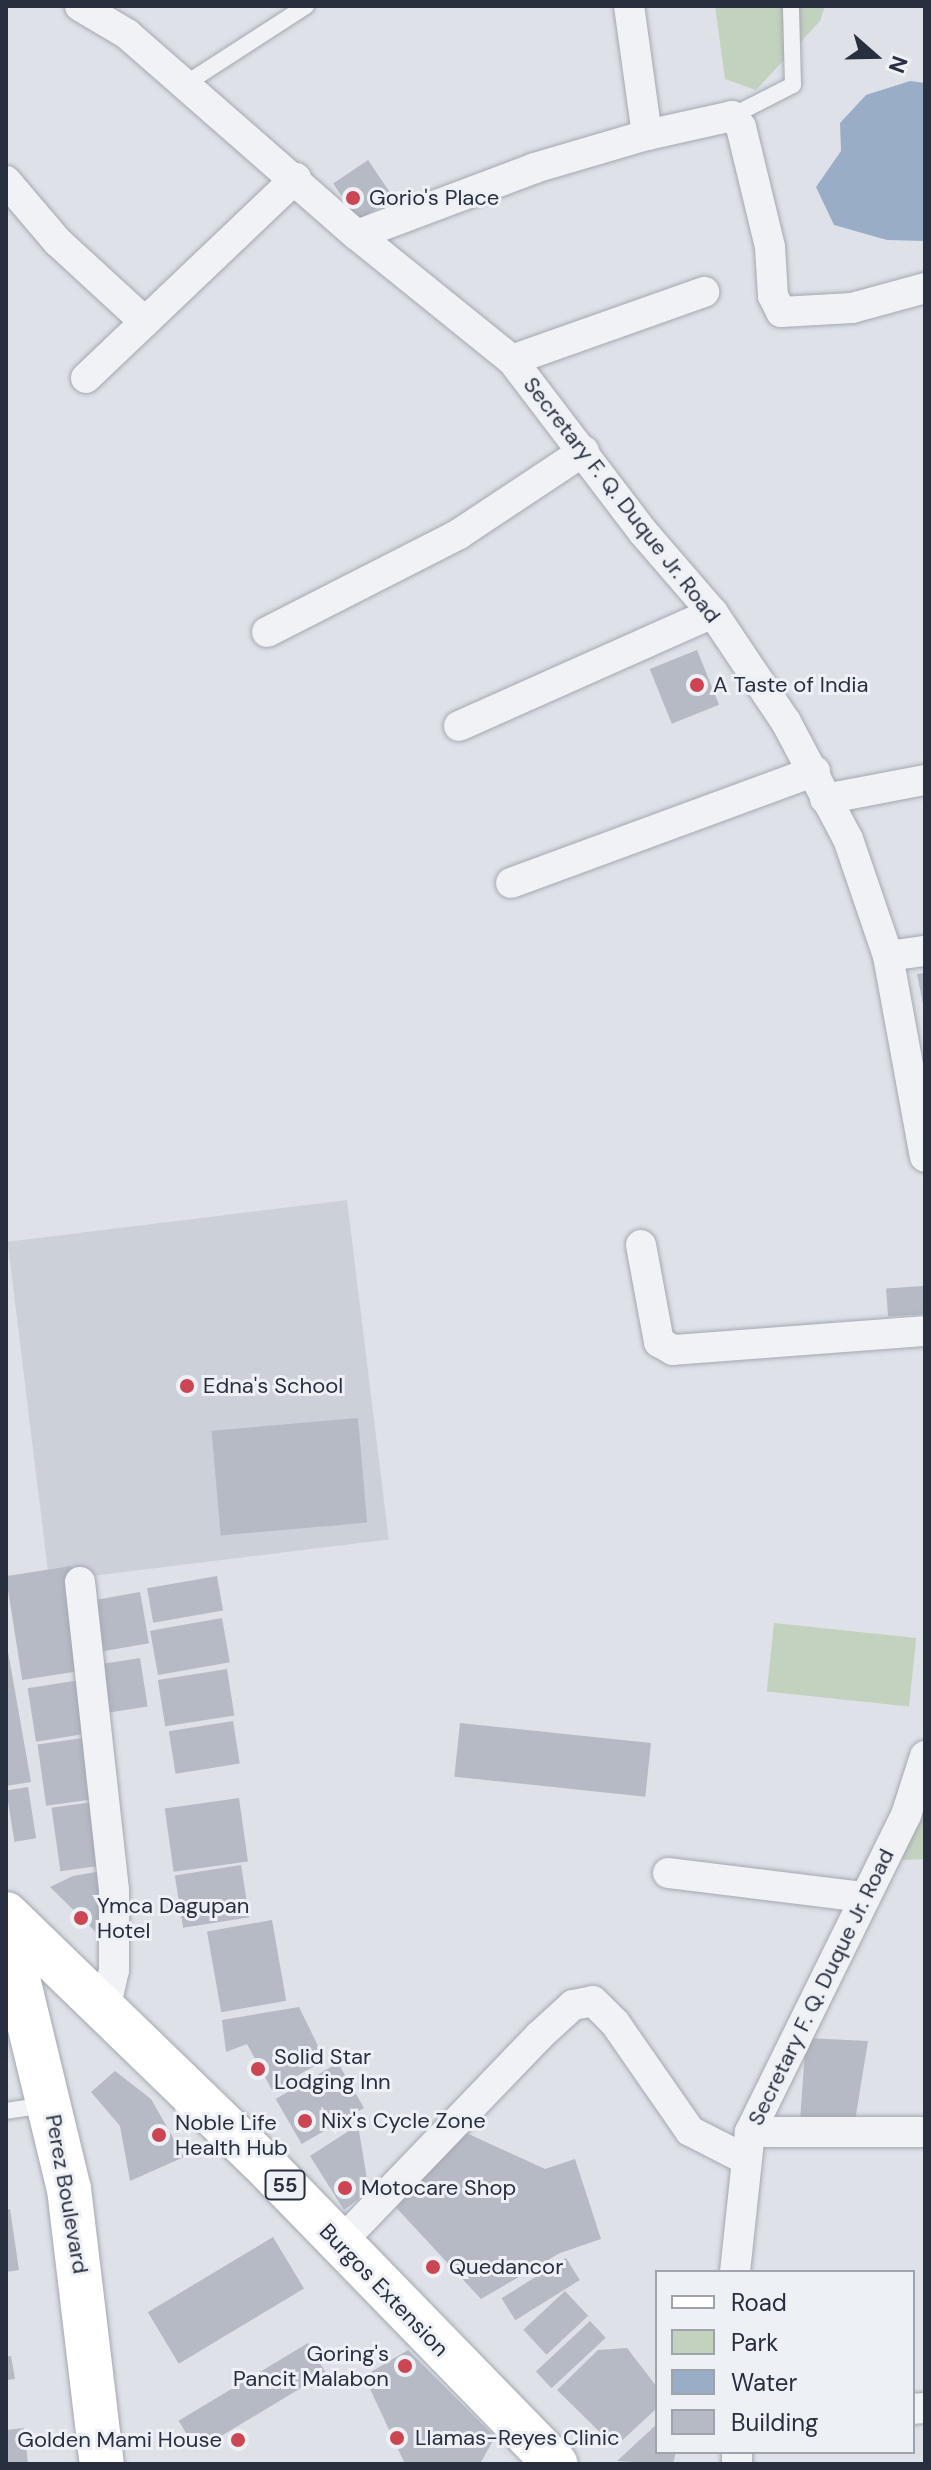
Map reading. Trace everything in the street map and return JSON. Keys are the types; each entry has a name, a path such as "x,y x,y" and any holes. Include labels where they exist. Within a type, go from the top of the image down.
{"main road":[{"name":"Burgos Extension","path":"6,1914 292,2193 338,2245 556,2464"},
{"name":"Perez Boulevard","path":"6,1929 51,2104 81,2271 102,2464"}],"street":[{"name":"Secretary F. Q. Duque Jr. Road","path":"80,6 127,34 187,83 357,235 512,360 643,532 713,613 820,785 848,839 888,956 925,1156"},
{"path":"629,6 647,135"},
{"path":"357,235 535,168 647,135 732,116 741,127 770,247 773,296 781,312 806,315 852,308 925,288"},
{"path":"86,378 296,178"},
{"path":"6,181 58,242 145,322"},
{"path":"512,360 704,292"},
{"path":"267,632 459,534 584,451"},
{"path":"459,726 713,613"},
{"path":"511,883 820,785 925,780"},
{"path":"888,956 925,951"},
{"path":"641,1245 659,1342 673,1350 925,1331"},
{"path":"80,1582 114,1890 114,1970 105,2010"},
{"name":"Secretary F. Q. Duque Jr. Road","path":"735,2270 747,2146 917,1789 925,1756"},
{"path":"668,1873 864,1897"},
{"path":"338,2245 539,2036 573,2005 593,2001 615,2023 690,2131 747,2146 925,2132"}],"lane":[{"path":"187,83 306,6"},
{"path":"732,116 793,85 791,6"},
{"path":"6,2111 51,2104"}],"shaded area":[{"name":"Edna's School","path":"347,1200 389,1539 49,1581 8,1242"}],"green space":[{"path":"715,6 825,6 820,21 756,90 725,79"},
{"path":"774,1623 916,1638 909,1707 767,1692"},
{"path":"925,1780 925,1859 902,1860"}],"water":[{"path":"910,81 925,83 925,241 887,240 834,225 816,187 841,151 840,123 866,95"}],"building":[{"path":"368,160 393,197 358,221 333,183"},
{"path":"697,650 719,705 672,724 650,669"},
{"path":"925,973 925,1009 924,1009 917,974"},
{"path":"923,1286 925,1314 888,1317 886,1289"},
{"path":"358,1418 367,1523 221,1535 212,1431"},
{"path":"71,1566 87,1670 22,1680 6,1576"},
{"path":"217,1576 223,1610 153,1623 147,1588"},
{"path":"140,1592 149,1643 96,1653 87,1601"},
{"path":"222,1618 230,1662 158,1675 150,1631"},
{"path":"6,1640 31,1782 6,1786"},
{"path":"140,1658 148,1706 106,1713 99,1665"},
{"path":"227,1669 234,1715 165,1726 158,1680"},
{"path":"80,1680 88,1733 36,1742 28,1688"},
{"path":"233,1721 240,1763 176,1774 169,1731"},
{"path":"460,1723 651,1743 645,1797 454,1777"},
{"path":"90,1737 99,1798 46,1806 38,1744"},
{"path":"28,1787 36,1838 14,1842 6,1790"},
{"path":"239,1798 248,1861 174,1872 165,1808"},
{"path":"100,1801 109,1864 60,1871 51,1808"},
{"path":"241,1865 249,1917 183,1928 175,1875"},
{"path":"107,1870 101,1937 50,1887 73,1876"},
{"path":"272,1920 286,2001 221,2012 207,1931"},
{"path":"299,2007 325,2060 272,2090 247,2044 226,2052 222,2020"},
{"path":"806,2038 868,2041 854,2127 800,2120"},
{"path":"338,2063 364,2108 302,2144 276,2099"},
{"path":"115,2071 151,2099 184,2157 130,2181 120,2126 91,2092"},
{"path":"358,2125 369,2191 344,2210 310,2156"},
{"path":"462,2131 545,2169 575,2159 601,2239 560,2253 481,2299 390,2201"},
{"path":"10,2209 19,2270 6,2272 6,2210"},
{"path":"273,2237 304,2288 179,2364 148,2312"},
{"path":"566,2258 580,2280 515,2320 502,2298"},
{"path":"565,2291 588,2316 547,2355 523,2330"},
{"path":"590,2321 606,2338 552,2388 536,2371"},
{"path":"308,2343 326,2373 197,2451 179,2421"},
{"path":"627,2348 655,2384 655,2410 615,2447 557,2390 598,2350"},
{"path":"408,2350 495,2437 480,2464 405,2464 364,2376"},
{"path":"11,2356 15,2379 6,2380 6,2357"},
{"path":"655,2426 655,2454 676,2454 673,2464 617,2461"},
{"path":"24,2428 28,2464 6,2464 6,2430"}],"place":[{"name":"Gorio's Place","path":"353,198"},
{"name":"A Taste of India","path":"697,685"},
{"name":"Edna's School","path":"187,1386"},
{"name":"Ymca Dagupan Hotel","path":"81,1918"},
{"name":"Solid Star Lodging Inn","path":"258,2069"},
{"name":"Nix's Cycle Zone","path":"305,2121"},
{"name":"Noble Life Health Hub","path":"159,2135"},
{"name":"Motocare Shop","path":"345,2188"},
{"name":"Quedancor","path":"433,2267"},
{"name":"Goring's Pancit Malabon","path":"405,2366"},
{"name":"Llamas-Reyes Clinic","path":"397,2438"},
{"name":"Golden Mami House","path":"238,2440"}]}
